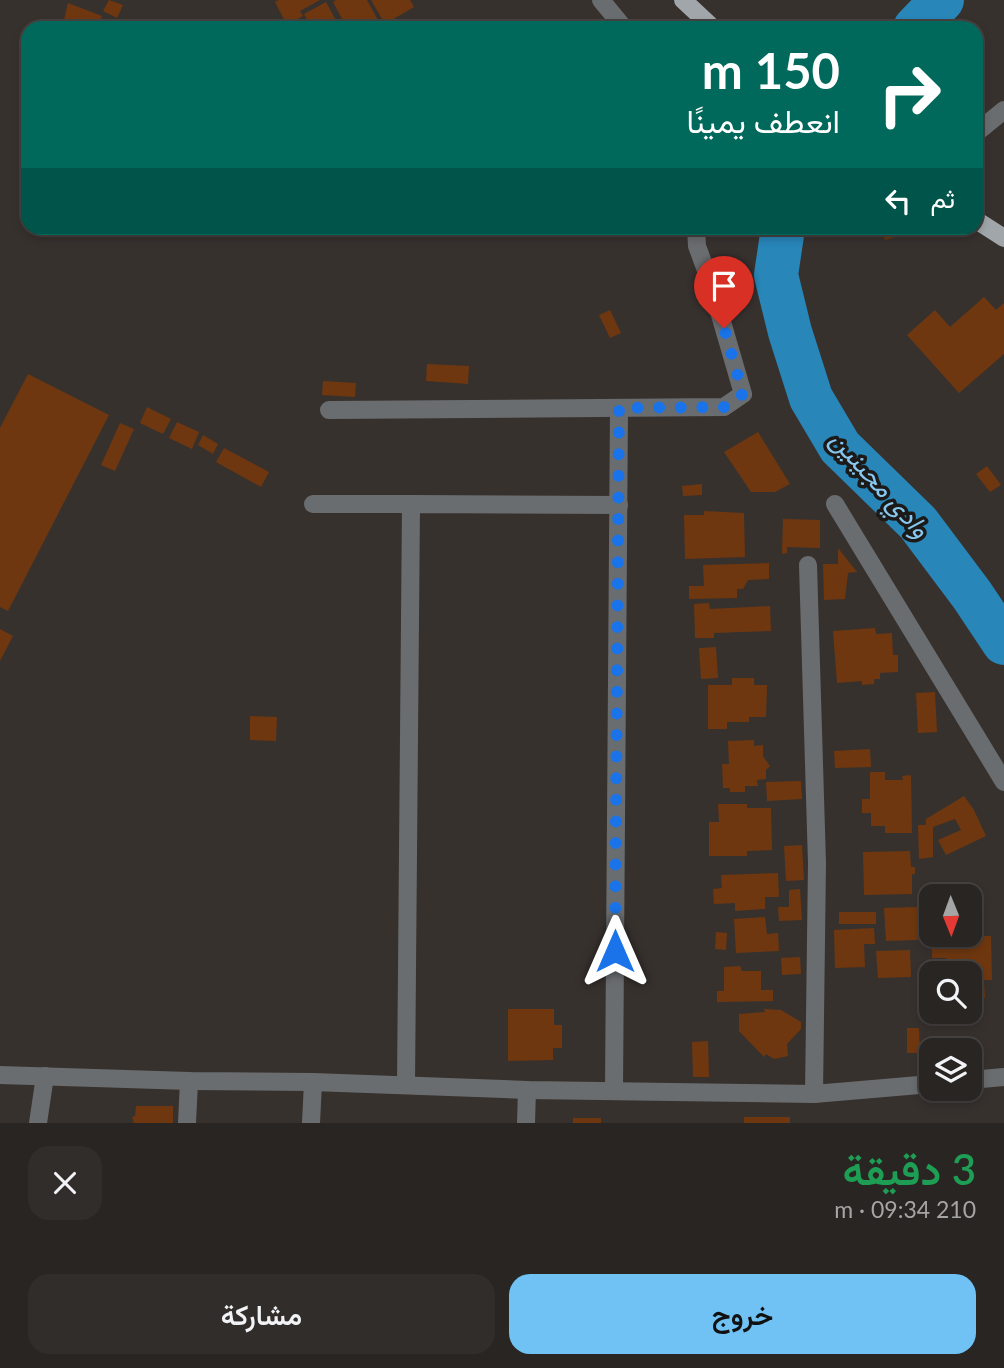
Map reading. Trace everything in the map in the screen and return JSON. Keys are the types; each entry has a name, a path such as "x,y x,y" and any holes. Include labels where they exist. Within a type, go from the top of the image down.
{"main road":[{"path":"683,0 706,21"},
{"path":"983,224 1004,238"}],"street":[{"path":"601,0 618,21"},
{"path":"983,127 1004,110"},
{"path":"329,410 724,407 743,394 697,246 696,235"},
{"path":"614,1091 619,408"},
{"path":"313,504 619,505"},
{"path":"406,1085 411,504"},
{"path":"835,504 1004,782"},
{"path":"808,565 817,863 814,1094"},
{"path":"0,1075 527,1090 814,1094 919,1085"},
{"path":"38,1123 45,1076"},
{"path":"982,1079 1004,1077"},
{"path":"187,1123 189,1081"},
{"path":"311,1123 313,1082"},
{"path":"526,1123 527,1090"}],"building":[{"path":"109,0 123,5 117,18 103,11"},
{"path":"320,0 300,11 303,16 294,21 285,21 275,2"},
{"path":"367,0 378,21 343,21 333,2"},
{"path":"371,0 410,0 414,7 390,21 383,21"},
{"path":"326,2 336,21 308,21 304,14"},
{"path":"68,3 102,16 100,21 64,21"},
{"path":"883,235 902,235 885,240"},
{"path":"984,297 996,310 1004,303 1004,354 959,393 907,335 935,310 950,327"},
{"path":"610,310 621,333 610,338 599,315"},
{"path":"427,364 469,366 468,384 426,381"},
{"path":"28,374 109,415 8,611 0,607 0,428"},
{"path":"323,381 356,383 355,397 322,395"},
{"path":"147,407 171,419 163,434 140,423"},
{"path":"177,422 199,432 192,449 169,438"},
{"path":"120,423 134,429 115,471 101,465"},
{"path":"758,432 790,484 775,492 751,492 724,452"},
{"path":"203,435 218,444 213,454 198,445"},
{"path":"224,448 269,472 261,487 216,462"},
{"path":"987,466 1001,485 990,492 976,474"},
{"path":"702,484 702,495 683,496 682,486"},
{"path":"704,511 744,513 745,557 685,559 684,515 704,515"},
{"path":"783,519 820,520 820,548 787,547 787,553 782,554"},
{"path":"838,548 857,572 848,573 845,599 824,600 823,564 838,564"},
{"path":"769,563 769,579 748,580 743,589 737,589 737,598 689,599 689,586 704,586 703,565"},
{"path":"709,603 710,609 770,606 771,631 714,633 714,638 695,638 694,604"},
{"path":"875,628 876,634 892,633 893,655 898,655 898,672 880,673 880,679 874,679 874,684 862,685 862,681 837,683 833,631"},
{"path":"0,629 13,636 0,661"},
{"path":"716,647 718,678 701,679 699,648"},
{"path":"732,678 754,678 754,685 767,685 766,717 749,717 749,722 727,722 727,729 708,729 708,685 732,685"},
{"path":"935,692 937,732 918,733 916,693"},
{"path":"250,716 277,717 276,741 250,740"},
{"path":"754,740 754,746 763,745 763,756 770,766 766,770 766,779 757,780 758,786 745,786 745,792 730,792 730,788 723,788 722,764 729,764 728,741"},
{"path":"870,749 871,767 835,768 834,751"},
{"path":"870,772 885,772 885,780 903,780 902,776 911,775 912,833 885,833 885,826 871,826 871,813 862,813 862,799 870,799"},
{"path":"801,781 802,799 767,801 766,782"},
{"path":"964,796 986,836 946,855 938,840 961,830 955,819 933,827 933,857 919,859 918,825 926,825 926,819"},
{"path":"718,804 747,804 747,808 771,808 772,850 747,851 747,856 709,856 709,822 719,822"},
{"path":"802,845 804,880 786,881 784,846"},
{"path":"910,851 911,867 915,867 915,874 912,874 912,894 864,895 863,852"},
{"path":"778,873 779,897 765,897 765,909 735,911 735,903 714,904 713,889 722,888 721,875"},
{"path":"800,889 802,920 779,921 778,907 789,907 789,890"},
{"path":"917,907 918,940 886,941 884,908"},
{"path":"839,912 876,912 876,924 839,924"},
{"path":"765,917 767,934 778,933 779,951 736,953 734,919"},
{"path":"874,928 875,944 864,944 865,967 835,968 834,930"},
{"path":"716,932 727,933 726,950 715,949"},
{"path":"982,936 991,936 992,980 984,980 985,998 982,998 982,961 946,961 946,958 932,958 932,947 982,947"},
{"path":"910,950 911,977 878,978 876,951"},
{"path":"800,957 801,974 782,975 781,958"},
{"path":"740,966 742,971 761,971 761,990 773,990 773,1001 717,1002 717,991 724,991 724,967"},
{"path":"508,1009 554,1009 554,1025 562,1025 562,1048 553,1048 553,1060 508,1061"},
{"path":"764,1009 781,1010 801,1022 801,1029 787,1044 788,1056 774,1059 766,1054 764,1057 739,1031 739,1014 765,1012"},
{"path":"907,1028 919,1028 919,1053 907,1053"},
{"path":"708,1041 709,1077 693,1077 692,1042"},
{"path":"136,1106 173,1106 173,1123 134,1123 132,1117 135,1116"},
{"path":"744,1117 790,1117 790,1123 744,1123"},
{"path":"573,1118 601,1118 601,1123 573,1123"}],"waterway":[{"name":"وادي مجينين","path":"922,21 942,0"},
{"name":"وادي مجينين","path":"782,235 776,275 790,332 811,398 840,447 918,523 1004,643"}],"route":[{"path":"615,951 619,408 724,407 743,394 724,328"}]}
